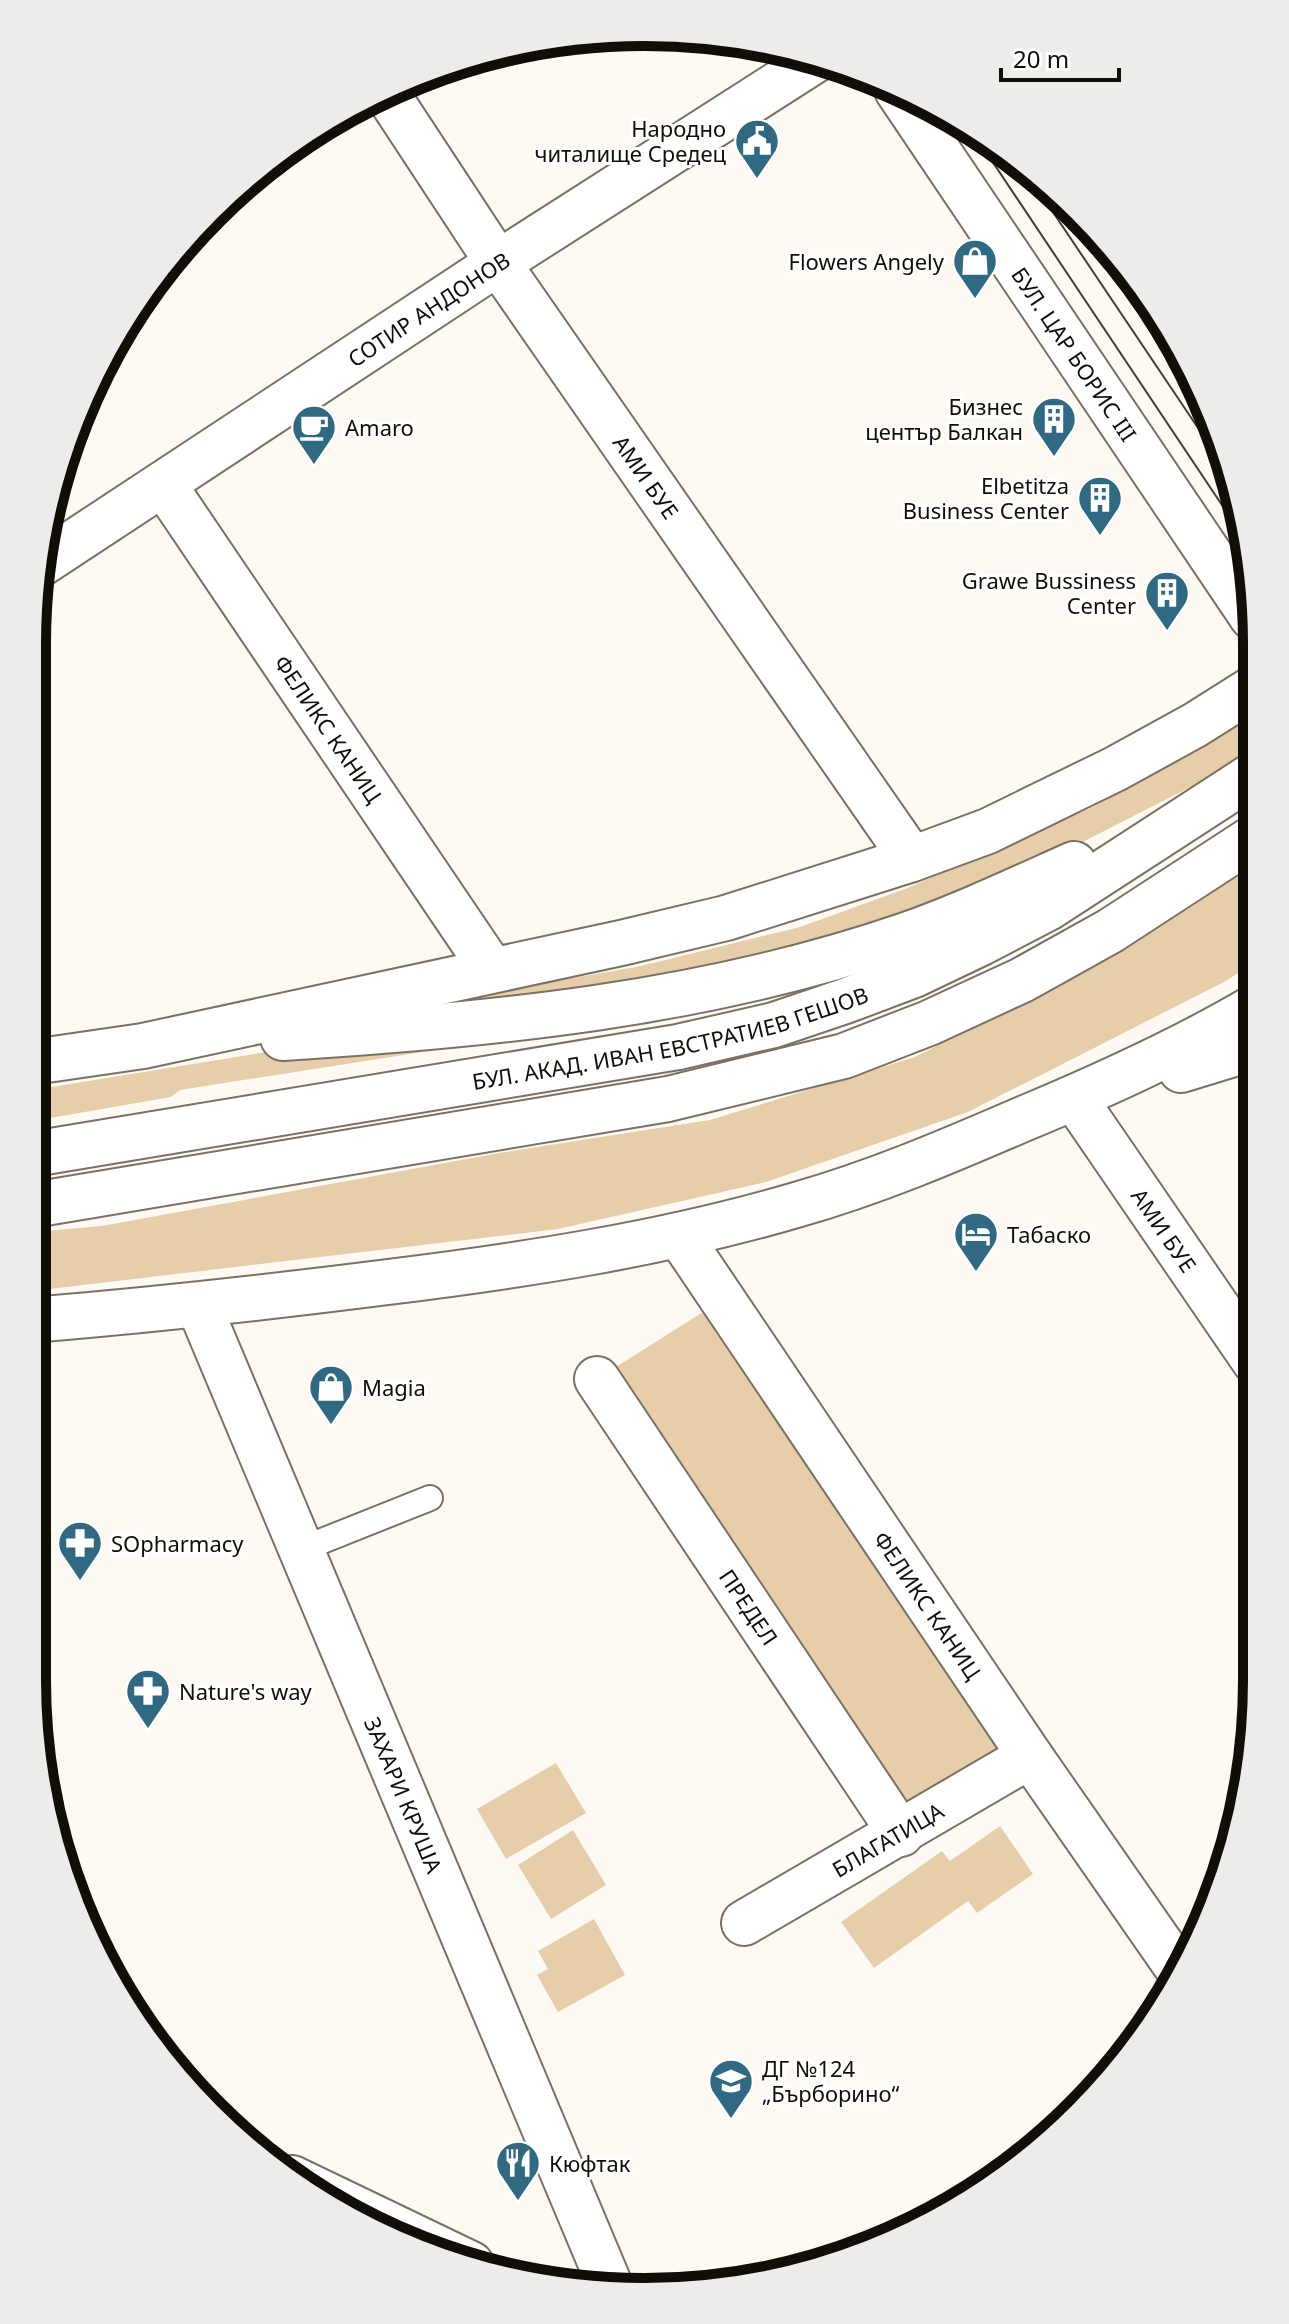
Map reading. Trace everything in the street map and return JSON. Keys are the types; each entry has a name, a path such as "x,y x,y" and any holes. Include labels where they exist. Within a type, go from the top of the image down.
{"street":[{"name":"СОТИР АНДОНОВ","path":"53,556 498,263 804,67"},
{"name":"АМИ БУЕ","path":"392,102 498,263 912,859"},
{"name":"БУЛ. ЦАР БОРИС III","path":"909,108 1242,602"},
{"name":"ФЕЛИКС КАНИЦ","path":"164,485 492,970"},
{"path":"46,1060 143,1046 726,918 912,859 988,831 1099,777 1195,725 1243,695"},
{"name":"БУЛ. АКАД. ИВАН ЕВСТРАТИЕВ ГЕШОВ","path":"46,1152 678,1047 774,1025 914,975 981,943 1048,908 1243,782"},
{"path":"143,1046 335,1035 611,1007 695,992 814,963 906,935 975,908 1204,807"},
{"path":"46,1203 668,1099 844,1056 929,1023 1022,980 1110,931 1243,845"},
{"path":"46,1319 199,1306 579,1255 679,1235 797,1205 902,1170 1074,1098 1203,1038 1243,1014"},
{"path":"1074,1098 1243,1051"},
{"name":"АМИ БУЕ","path":"1074,1098 1243,1344"},
{"name":"ФЕЛИКС КАНИЦ","path":"679,1235 1030,1756 1172,1961"},
{"name":"ЗАХАРИ КРУША","path":"199,1306 607,2277"},
{"name":"ПРЕДЕЛ","path":"597,1379 901,1834"},
{"name":"БЛАГАТИЦА","path":"744,1923 1030,1756"}],"lane":[{"path":"302,1549 430,1498"}],"shaded area":[{"path":"1243,722 1243,755 1208,778 1016,876 905,919 718,966 618,984 450,1006 450,1002 460,998 641,966 800,927 905,889 1091,808"},
{"path":"1243,867 1243,970 968,1112 766,1182 558,1229 46,1289 46,1231 102,1226 505,1152 710,1120 915,1057 1136,942"},
{"path":"535,1027 543,1033 180,1090 171,1097 46,1119 46,1088 267,1052"},
{"path":"722,1300 1030,1756 901,1834 597,1379"},
{"path":"556,1763 586,1813 506,1859 477,1809"},
{"path":"1000,1826 1033,1874 977,1913 968,1901 874,1968 841,1922 942,1851 950,1861"},
{"path":"573,1830 606,1885 551,1919 518,1865"},
{"path":"594,1919 625,1975 558,2012 537,1975 548,1969 538,1951"}],"tram line":[{"path":"988,155 1228,514"},
{"path":"1045,201 1207,441"}],"place":[{"name":"Народно читалище Средец","path":"757,180"},
{"name":"Flowers Angely","path":"975,300"},
{"name":"Бизнес център Балкан","path":"1054,458"},
{"name":"Amaro","path":"314,466"},
{"name":"Elbetitza Business Center","path":"1100,537"},
{"name":"Grawe Bussiness Center","path":"1167,632"},
{"name":"Табаско","path":"976,1273"},
{"name":"Magia","path":"331,1426"},
{"name":"SOpharmacy","path":"80,1582"},
{"name":"Nature's way","path":"148,1730"},
{"name":"ДГ №124 „Бърборино“","path":"731,2120"},
{"name":"Кюфтак","path":"518,2202"}]}
